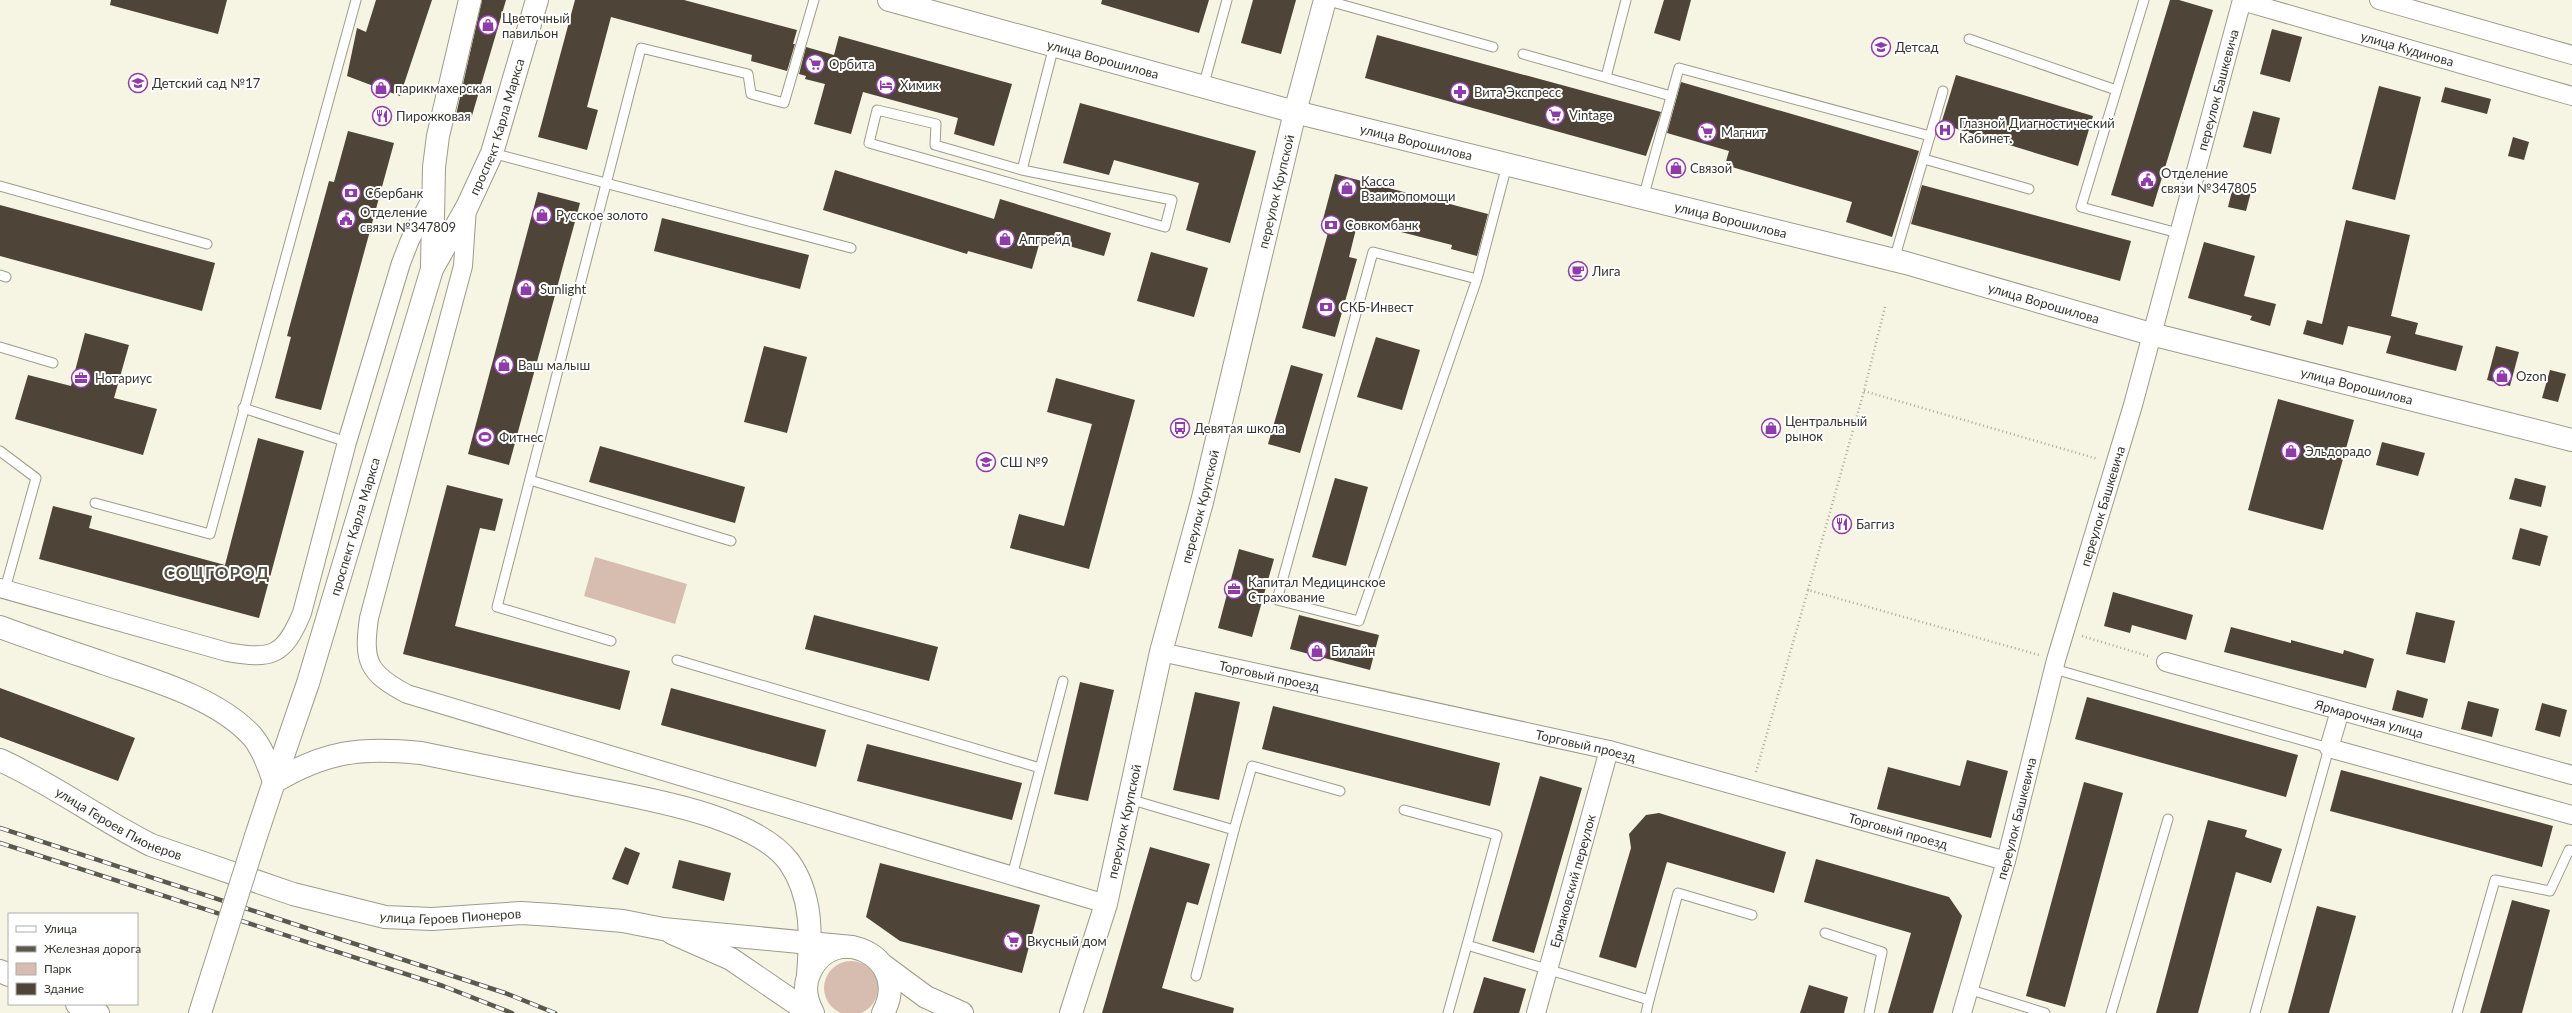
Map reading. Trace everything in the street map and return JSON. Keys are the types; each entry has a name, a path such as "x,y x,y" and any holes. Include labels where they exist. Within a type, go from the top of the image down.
{"street":[{"name":"проспект Карла Маркса","path":"432,269 433,195 438,136 470,0"},
{"name":"проспект Карла Маркса","path":"274,782 315,661 432,269 467,207 492,153 536,0"},
{"name":"улица Ворошилова","path":"889,0 1203,88 1642,199 1894,260 2151,334 2572,440"},
{"name":"переулок Крупской","path":"1072,1013 1106,904 1161,652 1202,502 1295,112 1325,0"},
{"path":"2379,0 2572,55"},
{"name":"улица Кудинова","path":"2242,1 2572,96"},
{"name":"переулок Башкевича","path":"1962,1013 2006,861 2055,665 2115,463 2242,1"},
{"path":"2,588 228,652 251,656 269,655 291,638 302,613 347,442 401,264 410,240 433,195"},
{"path":"467,207 463,266 369,618 366,636 367,656 373,670 383,682 407,694 1106,904"},
{"path":"0,627 159,682 200,700 229,718 252,736 268,765 274,782 200,1013"},
{"name":"Торговый проезд","path":"1161,652 1609,750 2006,861"},
{"name":"Ярмарочная улица","path":"2166,662 2572,775"},
{"path":"2340,711 2329,748 2572,815"},
{"path":"274,782 307,763 330,756 358,750 383,749 421,753 656,802 716,817 750,832 778,850 789,862 804,893 811,926 807,995 814,1013"},
{"name":"Ермаковский переулок","path":"1536,1013 1609,750"},
{"name":"улица Героев Пионеров","path":"0,760 51,785 151,845 292,894 351,910 408,919 521,913 553,915 623,921 663,929 852,947 870,953 887,975 926,997 962,1013"},
{"name":"улица Героев Пионеров","path":"663,929 731,958 810,1013"},
{"path":"808,976 812,967 826,954 834,949 852,947"},
{"path":"883,1013 888,1005 887,975"},
{"path":"887,975 898,1013"},
{"path":"79,1005 98,1013"}],"lane":[{"path":"95,503 210,534 243,408 356,0"},
{"path":"611,641 497,607 641,48 748,74 751,94 784,103 814,0"},
{"path":"1203,88 1227,0"},
{"path":"1325,0 1493,47"},
{"path":"1606,77 1626,0"},
{"path":"2144,0 2080,207 2178,233"},
{"path":"1969,39 2116,90"},
{"path":"1022,170 1054,46"},
{"path":"1523,54 1671,96"},
{"path":"1642,199 1679,68 1930,136"},
{"path":"1894,260 1943,91"},
{"path":"877,110 936,124 935,144 1022,170 1172,200 1165,227 869,142 877,110"},
{"path":"492,153 606,185 851,248"},
{"path":"1924,158 2029,189"},
{"path":"1477,279 1373,252 1277,600 1359,621 1477,279 1507,165"},
{"path":"0,186 206,244"},
{"path":"0,347 53,363"},
{"path":"243,408 347,442"},
{"path":"0,451 36,478 2,588"},
{"path":"530,480 730,542"},
{"path":"677,660 1040,768"},
{"path":"2055,665 2329,748 2255,1013"},
{"path":"1012,876 1063,681"},
{"path":"1196,976 1252,766 1340,791"},
{"path":"1129,799 1234,830"},
{"path":"1404,810 1497,834 1448,1013"},
{"path":"2111,1013 2168,819"},
{"path":"2457,1013 2495,880 2550,891 2569,850 2572,851"},
{"path":"1646,1013 1678,893 1752,915"},
{"path":"1825,933 1882,952 1869,1013"},
{"path":"1467,946 1649,1000"},
{"path":"1968,989 2045,1013"}],"path":[{"path":"1751,789 1864,391 1885,307"},
{"path":"1864,391 2115,463"},
{"path":"1808,590 2055,665"},
{"path":"2065,631 2166,662"}],"green space":[{"path":"595,557 687,584 675,624 584,596"},
{"path":"851,961 861,963 870,969 876,978 878,988 876,998 873,1003 866,1010 856,1014 841,1013 832,1007 826,998 824,988 826,978 832,969 841,963"}],"building":[{"path":"111,0 227,0 218,34 110,5"},
{"path":"376,0 432,0 400,96 347,76 357,28 366,32"},
{"path":"482,0 506,0 471,119 456,115"},
{"path":"575,0 684,0 797,30 793,44 795,44 787,71 751,61 752,55 611,17 587,107 598,110 587,150 538,137"},
{"path":"1102,0 1209,0 1199,33 1101,4"},
{"path":"1253,0 1296,0 1281,54 1241,43"},
{"path":"1664,0 1691,0 1680,41 1654,33"},
{"path":"2170,0 2179,0 2213,10 2153,207 2111,195"},
{"path":"2272,29 2302,37 2290,82 2260,74"},
{"path":"1377,35 1661,112 1646,156 1365,78"},
{"path":"839,36 1012,84 994,146 954,134 958,118 863,92 851,134 814,124 825,84 805,79 806,76 799,74 806,47 834,55"},
{"path":"1956,75 2093,116 2078,166 1941,124"},
{"path":"1681,82 1919,151 1892,237 1846,222 1852,202 1725,165 1729,151 1667,133"},
{"path":"2379,86 2421,97 2395,200 2352,189"},
{"path":"2445,87 2491,99 2487,114 2441,102"},
{"path":"1080,103 1256,151 1230,243 1186,230 1199,183 1114,160 1109,175 1063,163"},
{"path":"2253,111 2280,118 2271,154 2243,147"},
{"path":"348,131 394,143 321,410 275,398 291,337 287,336 329,181 334,182"},
{"path":"2513,137 2529,142 2524,160 2508,156"},
{"path":"835,170 994,219 1000,199 1111,233 1104,256 1041,238 1032,269 968,251 967,254 823,210"},
{"path":"1335,174 1488,214 1477,256 1451,249 1452,245 1358,221 1349,257 1357,259 1335,337 1302,328 1329,229 1321,227"},
{"path":"1922,185 2131,241 2120,281 1911,224"},
{"path":"2233,187 2251,192 2246,211 2228,207"},
{"path":"538,192 580,203 509,465 468,454"},
{"path":"0,205 215,263 202,311 0,256"},
{"path":"662,218 809,255 800,289 654,251"},
{"path":"2346,220 2410,235 2391,316 2418,323 2415,334 2463,346 2456,371 2386,353 2391,336 2348,326 2343,345 2303,334 2307,320 2322,324"},
{"path":"2204,242 2255,256 2244,296 2276,304 2270,326 2250,320 2252,316 2188,298"},
{"path":"1151,252 1208,268 1194,317 1137,301"},
{"path":"85,333 129,345 114,398 157,409 143,455 15,419 28,375 71,386"},
{"path":"1376,337 1420,350 1402,410 1357,397"},
{"path":"764,346 807,357 787,433 744,422"},
{"path":"2496,346 2519,352 2510,386 2487,380"},
{"path":"1291,365 1323,374 1300,453 1268,444"},
{"path":"2550,370 2566,374 2558,402 2542,398"},
{"path":"1056,378 1135,400 1089,569 1010,548 1019,514 1064,526 1092,424 1047,412"},
{"path":"2278,399 2354,420 2323,530 2248,510"},
{"path":"258,438 304,451 259,618 39,559 53,506 92,516 89,528 225,565"},
{"path":"2382,442 2425,453 2418,476 2376,465"},
{"path":"600,446 745,487 735,523 589,482"},
{"path":"1335,478 1368,487 1346,566 1312,557"},
{"path":"2515,478 2546,486 2541,507 2509,499"},
{"path":"447,485 503,499 495,531 480,528 455,626 630,671 620,710 403,654"},
{"path":"2520,528 2548,536 2540,566 2512,559"},
{"path":"1239,549 1274,559 1252,637 1218,628"},
{"path":"2113,592 2193,615 2186,640 2132,625 2130,633 2104,626"},
{"path":"2416,612 2455,621 2445,663 2406,654"},
{"path":"814,615 938,647 929,681 805,649"},
{"path":"1299,615 1379,635 1370,670 1290,649"},
{"path":"2231,627 2291,643 2291,640 2343,654 2344,650 2374,659 2366,688 2224,652"},
{"path":"1080,682 1114,690 1088,801 1054,794"},
{"path":"0,688 135,738 118,781 0,737"},
{"path":"671,688 826,730 816,767 661,725"},
{"path":"2397,690 2428,699 2423,718 2392,710"},
{"path":"1195,692 1240,702 1219,800 1173,790"},
{"path":"2087,697 2298,755 2286,797 2075,739"},
{"path":"2468,701 2499,709 2492,737 2461,729"},
{"path":"2542,703 2567,710 2560,737 2535,730"},
{"path":"1273,706 1500,763 1490,806 1262,749"},
{"path":"867,744 1022,783 1012,820 857,781"},
{"path":"1967,760 2008,771 1991,838 1877,809 1888,767 1960,786"},
{"path":"2341,770 2553,826 2542,867 2330,811"},
{"path":"1540,776 1582,788 1534,953 1492,941"},
{"path":"2084,782 2123,793 2065,1007 2026,996"},
{"path":"1659,813 1786,852 1774,893 1667,862 1636,968 1599,957 1631,848 1629,834 1646,815"},
{"path":"2208,820 2247,830 2245,837 2282,849 2271,883 2236,872 2198,1013 2156,1013"},
{"path":"625,847 640,853 628,885 612,879"},
{"path":"1150,847 1210,864 1198,905 1187,902 1162,988 1234,1008 1233,1013 1102,1013"},
{"path":"1816,859 1949,897 1962,916 1933,1013 1888,1013 1911,933 1804,902"},
{"path":"679,860 731,873 724,901 672,888"},
{"path":"880,863 1040,905 1022,973 900,941 866,917"},
{"path":"2512,900 2550,910 2522,1013 2480,1013"},
{"path":"2317,906 2356,916 2329,1013 2288,1013"},
{"path":"1484,977 1526,989 1519,1013 1473,1013"},
{"path":"1809,985 1848,997 1844,1013 1800,1013"}],"railway":[{"path":"0,828 505,993 555,1013"},
{"path":"0,843 443,986 512,1013"}],"place":[{"name":"Цветочный павильон","path":"488,25"},
{"name":"Детсад","path":"1881,47"},
{"name":"Орбита","path":"815,64"},
{"name":"Детский сад №17","path":"138,83"},
{"name":"Химик","path":"886,85"},
{"name":"парикмахерская","path":"381,88"},
{"name":"Вита Экспресс","path":"1460,92"},
{"name":"Vintage","path":"1555,115"},
{"name":"Пирожковая","path":"382,116"},
{"name":"Глазной Диагностический Кабинет.","path":"1945,130"},
{"name":"Магнит","path":"1707,132"},
{"name":"Связой","path":"1676,168"},
{"name":"Отделение связи №347805","path":"2147,180"},
{"name":"Касса Взаимопомощи","path":"1347,188"},
{"name":"Сбербанк","path":"351,193"},
{"name":"Русское золото","path":"542,215"},
{"name":"Отделение связи №347809","path":"346,219"},
{"name":"Совкомбанк","path":"1331,225"},
{"name":"Апгрейд","path":"1005,239"},
{"name":"Лига","path":"1578,271"},
{"name":"Sunlight","path":"526,289"},
{"name":"СКБ-Инвест","path":"1326,307"},
{"name":"Ваш малыш","path":"504,365"},
{"name":"Ozon","path":"2502,376"},
{"name":"Нотариус","path":"81,378"},
{"name":"Девятая школа","path":"1180,428"},
{"name":"Центральный рынок","path":"1771,428"},
{"name":"Фитнес","path":"485,437"},
{"name":"Эльдорадо","path":"2291,451"},
{"name":"СШ №9","path":"986,462"},
{"name":"Баггиз","path":"1842,524"},
{"name":"Капитал Медицинское Страхование","path":"1234,589"},
{"name":"Билайн","path":"1317,651"},
{"name":"Вкусный дом","path":"1013,941"}],"district":[{"name":"СОЦГОРОД","path":"217,572"}]}
